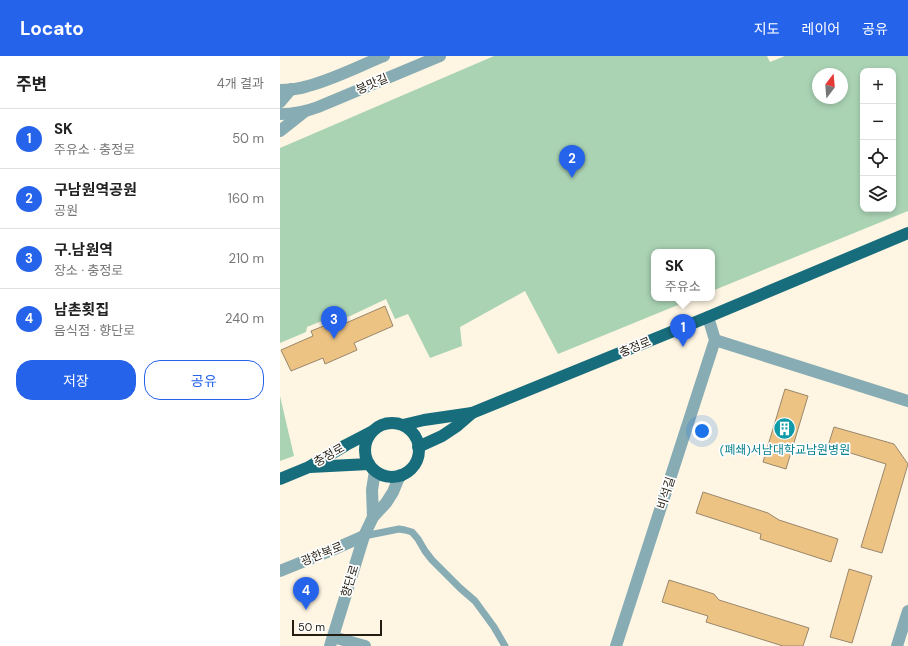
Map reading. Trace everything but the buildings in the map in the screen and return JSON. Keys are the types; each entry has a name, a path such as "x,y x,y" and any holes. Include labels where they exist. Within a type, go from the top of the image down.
{"main road":[{"name":"충정로","path":"403,425 424,420 472,414 908,233"},
{"name":"충정로","path":"418,447 442,436 472,414"},
{"path":"394,423 403,425 410,430 416,438 418,456 408,471 400,475 383,475 372,468 366,456 365,448 367,440 371,432 377,427 394,423"},
{"name":"충정로","path":"280,479 309,467 324,457 371,432"},
{"name":"충정로","path":"309,467 372,468"}],"street":[{"name":"붕맛길","path":"280,102 286,90 308,86 335,77 384,56"},
{"name":"붕맛길","path":"280,114 304,112 318,107 440,56"},
{"name":"붕맛길","path":"280,131 304,112"},
{"path":"708,317 715,340 908,400"},
{"name":"비석길","path":"616,646 715,340"},
{"name":"향단로","path":"372,468 373,516"},
{"name":"향단로","path":"332,641 364,536 373,516 386,503 393,492 400,475"},
{"name":"광한북로","path":"280,570 364,536"},
{"path":"897,646 907,619"},
{"path":"332,641 365,646"}],"lane":[{"path":"364,536 399,529 412,532 432,560 475,601 491,622 505,646"}],"green space":[{"path":"494,56 767,56 770,62 785,56 908,56 908,211 715,290 715,249 651,249 651,301 688,301 558,354 525,291 460,327 462,346 430,358 408,314 395,319 386,299 348,317 344,312 307,327 306,332 280,343 280,148"},
{"path":"280,396 294,456 280,461"}],"place":[{"name":"구남원역공원","path":"572,178"},
{"name":"구.남원역","path":"334,339"},
{"name":"SK","path":"683,347"},
{"name":"(폐쇄)서남대학교남원병원","path":"785,429"},
{"name":"남촌횟집","path":"306,610"}]}
